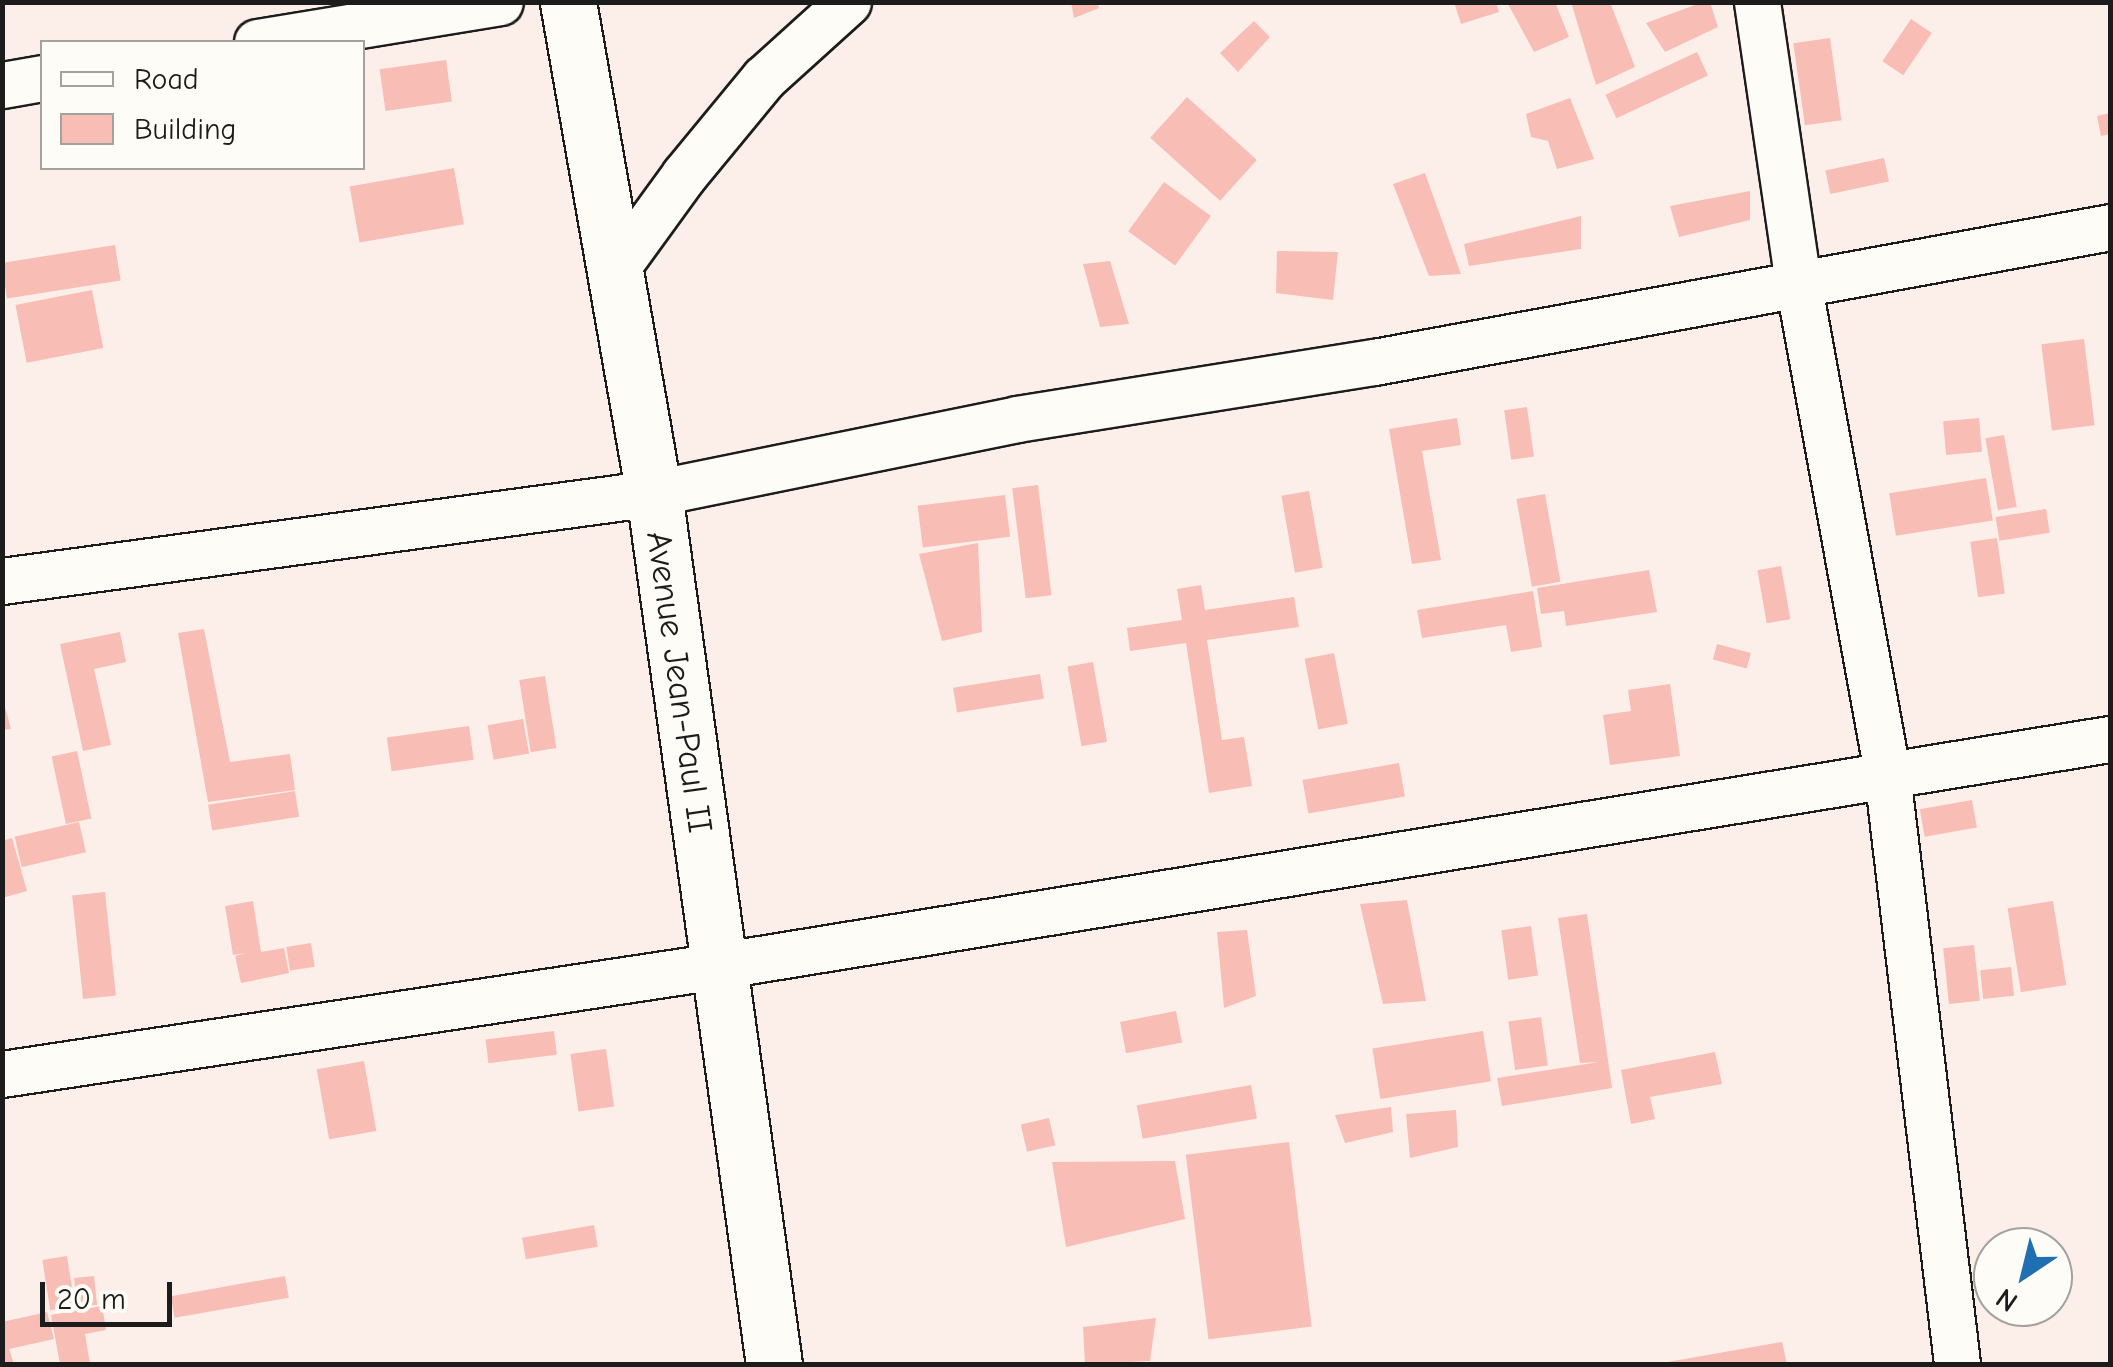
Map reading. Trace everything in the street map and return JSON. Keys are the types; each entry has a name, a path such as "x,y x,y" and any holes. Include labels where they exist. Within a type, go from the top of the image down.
{"street":[{"path":"270,40 500,2"},
{"name":"Avenue Jean-Paul II","path":"568,2 654,494 774,1364"},
{"path":"615,270 684,175 764,78 848,2"},
{"path":"1756,2 1798,282 1887,774 1957,1364"},
{"path":"2,84 40,78"},
{"path":"2,581 654,494 1017,419 1374,362 2110,227"},
{"path":"2,1074 718,966 2110,739"}],"building":[{"path":"1071,2 1097,2 1099,8 1074,18"},
{"path":"1454,2 1496,2 1499,12 1461,24"},
{"path":"1507,2 1555,2 1569,37 1534,52"},
{"path":"1571,2 1610,2 1635,67 1596,85"},
{"path":"1710,2 1718,27 1665,52 1646,23"},
{"path":"1911,19 1932,33 1903,75 1882,61"},
{"path":"1254,21 1270,37 1238,72 1220,53"},
{"path":"1830,38 1842,120 1805,125 1793,43"},
{"path":"1697,52 1708,76 1616,118 1605,95"},
{"path":"446,60 452,102 385,111 380,69"},
{"path":"1187,97 1257,160 1220,201 1150,138"},
{"path":"1570,98 1594,159 1557,169 1548,141 1531,137 1526,114"},
{"path":"2110,113 2110,134 2101,136 2097,116"},
{"path":"1884,158 1889,181 1830,194 1825,170"},
{"path":"454,168 464,224 360,243 350,186"},
{"path":"1425,173 1461,274 1429,276 1393,184"},
{"path":"1164,182 1211,216 1175,265 1128,231"},
{"path":"1750,191 1750,220 1679,237 1670,206"},
{"path":"1581,216 1581,249 1469,266 1464,244"},
{"path":"115,245 121,281 7,299 2,263"},
{"path":"1277,251 1338,252 1333,300 1276,293"},
{"path":"1110,261 1129,324 1100,327 1083,264"},
{"path":"92,290 103,348 27,363 15,305"},
{"path":"2084,339 2095,425 2052,431 2041,344"},
{"path":"1527,407 1534,457 1511,460 1504,410"},
{"path":"1457,418 1461,445 1422,451 1441,560 1412,564 1389,429"},
{"path":"1979,418 1982,452 1946,455 1943,421"},
{"path":"2004,435 2017,507 1998,510 1985,438"},
{"path":"1986,478 1993,520 1896,536 1889,493"},
{"path":"1038,485 1052,595 1026,598 1012,488"},
{"path":"1309,491 1323,568 1295,573 1281,496"},
{"path":"1545,494 1560,582 1532,587 1516,499"},
{"path":"1005,495 1010,537 923,547 918,506"},
{"path":"2046,509 2050,533 1999,541 1996,517"},
{"path":"1997,538 2005,593 1978,597 1970,542"},
{"path":"978,543 982,632 942,641 919,554"},
{"path":"1781,566 1790,619 1767,623 1757,570"},
{"path":"1649,570 1657,612 1566,626 1564,611 1541,614 1537,588"},
{"path":"1201,585 1205,610 1294,597 1299,627 1207,640 1222,740 1244,737 1252,786 1209,793 1186,643 1130,651 1127,628 1182,620 1177,589"},
{"path":"1533,591 1542,647 1511,652 1506,625 1422,638 1417,610"},
{"path":"204,629 230,762 290,754 295,790 208,802 178,633"},
{"path":"120,632 126,662 94,669 111,745 83,751 60,644"},
{"path":"1717,644 1751,653 1747,669 1713,659"},
{"path":"1334,653 1348,724 1318,729 1305,659"},
{"path":"1093,662 1107,742 1081,746 1067,667"},
{"path":"1040,674 1044,699 957,712 953,688"},
{"path":"545,676 556,748 531,752 519,680"},
{"path":"1670,684 1680,756 1610,765 1603,715 1631,711 1628,690"},
{"path":"2,696 11,729 2,730"},
{"path":"523,719 529,753 494,760 488,725"},
{"path":"469,726 474,760 392,771 387,738"},
{"path":"77,751 91,818 66,824 52,756"},
{"path":"1399,763 1405,796 1308,814 1302,780"},
{"path":"295,791 299,817 212,830 208,805"},
{"path":"1972,800 1977,828 1925,837 1920,809"},
{"path":"79,822 86,852 22,867 15,837"},
{"path":"12,838 27,891 2,898 2,841"},
{"path":"105,892 116,995 83,999 72,895"},
{"path":"1407,900 1426,1001 1383,1004 1360,904"},
{"path":"253,901 261,952 284,948 289,973 241,983 235,956 246,953 233,955 225,906"},
{"path":"2053,901 2066,985 2021,992 2008,908"},
{"path":"1587,914 1612,1088 1502,1106 1497,1078 1599,1062 1580,1063 1558,918"},
{"path":"1531,926 1538,976 1508,980 1501,930"},
{"path":"1247,930 1256,996 1224,1008 1217,932"},
{"path":"311,943 315,967 290,971 286,947"},
{"path":"1974,945 1980,1001 1949,1004 1943,948"},
{"path":"2011,967 2014,996 1983,999 1980,970"},
{"path":"1176,1011 1182,1042 1126,1053 1120,1022"},
{"path":"1541,1017 1548,1066 1515,1070 1508,1022"},
{"path":"554,1031 557,1055 488,1063 486,1039"},
{"path":"1483,1031 1491,1081 1380,1099 1372,1049"},
{"path":"606,1049 614,1106 578,1111 570,1054"},
{"path":"1715,1052 1722,1084 1650,1097 1655,1119 1631,1124 1621,1070"},
{"path":"364,1061 376,1131 329,1139 317,1069"},
{"path":"1251,1085 1257,1118 1143,1139 1137,1105"},
{"path":"1391,1107 1393,1132 1345,1143 1335,1115"},
{"path":"1456,1110 1458,1147 1410,1158 1406,1114"},
{"path":"1049,1118 1055,1145 1027,1152 1021,1125"},
{"path":"1289,1142 1312,1327 1208,1339 1186,1155"},
{"path":"1175,1161 1185,1219 1066,1247 1052,1162"},
{"path":"594,1225 598,1247 526,1259 522,1238"},
{"path":"67,1256 75,1306 50,1310 42,1260"},
{"path":"94,1276 97,1305 77,1307 74,1278"},
{"path":"285,1276 289,1298 175,1318 171,1296"},
{"path":"102,1306 106,1330 85,1334 90,1364 60,1364 51,1315"},
{"path":"47,1312 54,1339 9,1349 14,1364 2,1364 2,1322"},
{"path":"1156,1318 1150,1361 1085,1364 1083,1327"},
{"path":"1782,1342 1787,1364 1662,1364 1662,1363"}]}
